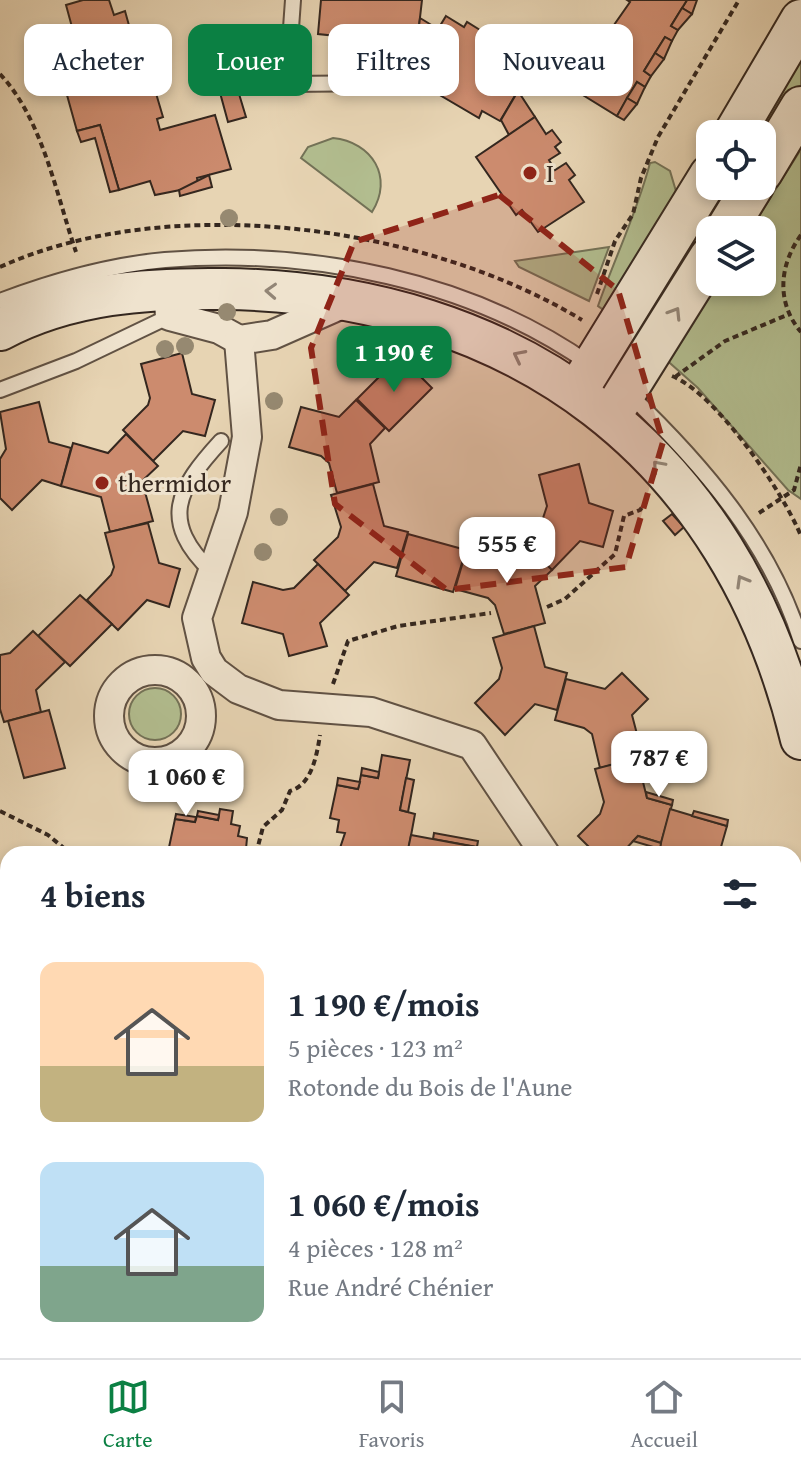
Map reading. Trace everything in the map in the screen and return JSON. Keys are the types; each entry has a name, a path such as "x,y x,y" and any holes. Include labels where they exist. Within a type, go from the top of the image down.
{"main road":[{"path":"742,120 801,20"},
{"path":"776,149 801,107"},
{"path":"603,386 697,200"},
{"path":"603,386 696,274"},
{"path":"0,330 49,307 169,303 272,291 349,301 500,347 603,386 703,519 741,578 773,646 801,739"}],"street":[{"path":"169,303 239,340 272,335 349,301"},
{"path":"239,340 247,437 233,512 197,618 206,658 214,671 238,689 279,705 371,712 472,745 540,846"},
{"path":"190,686 214,671"}],"lane":[{"path":"293,0 287,84 328,84"},
{"path":"0,301 53,281 164,260 225,258 313,264 468,299 535,328 603,386 684,446 714,481 769,568 801,641"},
{"path":"0,390 76,361 169,303"},
{"path":"212,572 193,554 180,530 179,502 198,466 221,441"}],"path":[{"path":"594,300 615,241 633,214 641,178 658,137 739,0"},
{"path":"1,74 40,142 76,252"},
{"path":"0,267 73,244 194,224 306,231 385,245 473,269 511,283 569,313"},
{"path":"801,235 787,259 784,275 787,315 801,332"},
{"path":"582,320 588,310"},
{"path":"675,377 725,341 787,315"},
{"path":"686,383 748,448 784,499 801,536"},
{"path":"756,515 794,490 801,464"},
{"path":"547,607 565,599 615,554 624,516 645,505 644,491"},
{"path":"258,846 263,827 282,810 290,791 297,789 315,763 325,708 348,641 398,626 491,613"},
{"path":"0,811 48,835 61,846"}],"highlighted area":[{"path":"499,195 618,290 663,442 626,567 447,590 335,504 311,348 354,242"}],"green space":[{"path":"801,55 801,90 774,120 762,120"},
{"path":"333,138 359,146 375,163 381,186 372,212 301,158 308,147"},
{"path":"801,149 801,499 788,490 698,388 662,356 702,296 776,296 776,216 759,216 769,200 776,200 776,189"},
{"path":"655,162 670,171 678,198 612,316 598,306 650,163"},
{"path":"609,247 589,301 519,267 515,261"},
{"path":"155,688 173,696 181,714 173,732 155,740 137,732 129,714 137,696"}],"building":[{"path":"83,0 109,0 114,15 125,11 129,24 71,24 66,5"},
{"path":"321,0 422,0 419,24 328,24 328,35 318,34"},
{"path":"627,0 687,0 671,26 678,30 672,41 665,37 644,71 651,76 645,87 637,82 633,89 633,24 615,24 630,2"},
{"path":"687,0 697,0 692,14 682,8"},
{"path":"682,8 692,14 678,30 671,26"},
{"path":"446,16 464,27 467,22 475,27 475,96 515,96 500,121 482,111 479,118 441,96 459,96 459,24 441,24"},
{"path":"665,37 672,41 664,59 655,53"},
{"path":"655,53 664,59 651,76 644,71"},
{"path":"637,82 645,87 637,104 627,98 633,96"},
{"path":"67,96 157,96 163,117 157,119 160,130 215,115 231,169 197,178 198,183 190,188 155,195 150,181 119,190 100,125 77,131"},
{"path":"221,96 240,96 246,117 228,122"},
{"path":"515,96 521,96 535,117 509,135 501,120"},
{"path":"584,96 629,96 617,116"},
{"path":"627,98 637,104 624,120 617,116"},
{"name":"I","path":"535,117 546,134 552,130 561,142 555,147 560,153 549,160 555,170 566,163 575,175 569,180 584,202 538,232 522,210 516,215 476,157"},
{"path":"100,125 119,190 110,192 95,138 81,142 77,131"},
{"path":"209,175 212,187 180,196 179,190"},
{"name":"thermidor","path":"182,353 192,394 215,400 205,436 183,431 153,461 123,430 148,405 150,398 141,364"},
{"path":"400,356 432,388 389,431 357,399"},
{"path":"356,400 385,428 370,444 379,482 337,493 329,463 321,456 289,447 301,407 339,417"},
{"name":"thermidor","path":"39,402 49,442 71,448 61,486 42,480 12,510 0,498 0,459 6,449 0,412"},
{"name":"thermidor","path":"126,434 158,466 142,481 153,521 110,532 101,497 61,486 73,443 108,453"},
{"path":"579,464 589,503 613,511 603,547 580,541 552,570 522,540 543,518 547,506 539,475"},
{"path":"373,484 384,526 408,532 397,568 374,562 345,591 314,560 338,537 341,527 331,495"},
{"path":"672,514 684,527 675,535 663,521"},
{"name":"thermidor","path":"148,523 159,563 180,569 169,607 147,600 118,630 87,600 111,575 114,567 105,533"},
{"path":"408,534 466,550 453,592 396,576"},
{"path":"524,542 552,570 535,586 545,623 504,634 495,605 488,598 455,589 467,548 508,558"},
{"path":"318,564 349,595 320,623 327,646 289,656 283,634 242,623 253,582 283,590 294,588"},
{"path":"80,595 112,624 70,666 38,636"},
{"path":"534,626 545,667 567,673 557,710 535,704 505,735 475,703 499,679 502,668 493,638"},
{"path":"33,631 65,662 36,690 41,712 4,722 0,709 0,655 10,653"},
{"path":"622,673 648,699 632,715 643,757 600,768 592,734 584,728 555,720 566,679 605,689"},
{"path":"49,710 65,768 24,778 8,721"},
{"path":"382,755 410,760 400,810 415,814 409,846 341,846 345,833 337,832 339,820 330,818 337,785 358,789 361,775 378,778"},
{"path":"643,756 649,781 643,782 637,758"},
{"path":"637,758 647,798 672,805 661,843 638,836 629,846 588,846 578,836 600,814 604,802 595,769"},
{"path":"362,768 379,772 378,778 361,775"},
{"path":"338,778 360,782 358,789 337,785"},
{"path":"406,778 414,780 408,812 400,810"},
{"path":"646,792 673,800 672,805 647,798"},
{"path":"220,809 233,811 231,824 240,826 238,836 247,838 246,846 169,846 175,819 195,822 197,816 218,820"},
{"path":"670,809 727,826 721,846 660,846"},
{"path":"198,811 219,815 218,820 197,816"},
{"path":"694,811 728,820 727,826 692,816"},
{"path":"176,814 196,817 195,822 175,819"},
{"path":"434,833 478,841 477,846 472,846 433,839"},
{"path":"411,835 470,846 409,846"},
{"path":"638,836 661,843 660,846 650,846 633,841"}],"place":[{"name":"I","path":"530,173"},
{"name":"thermidor","path":"102,483"}]}
